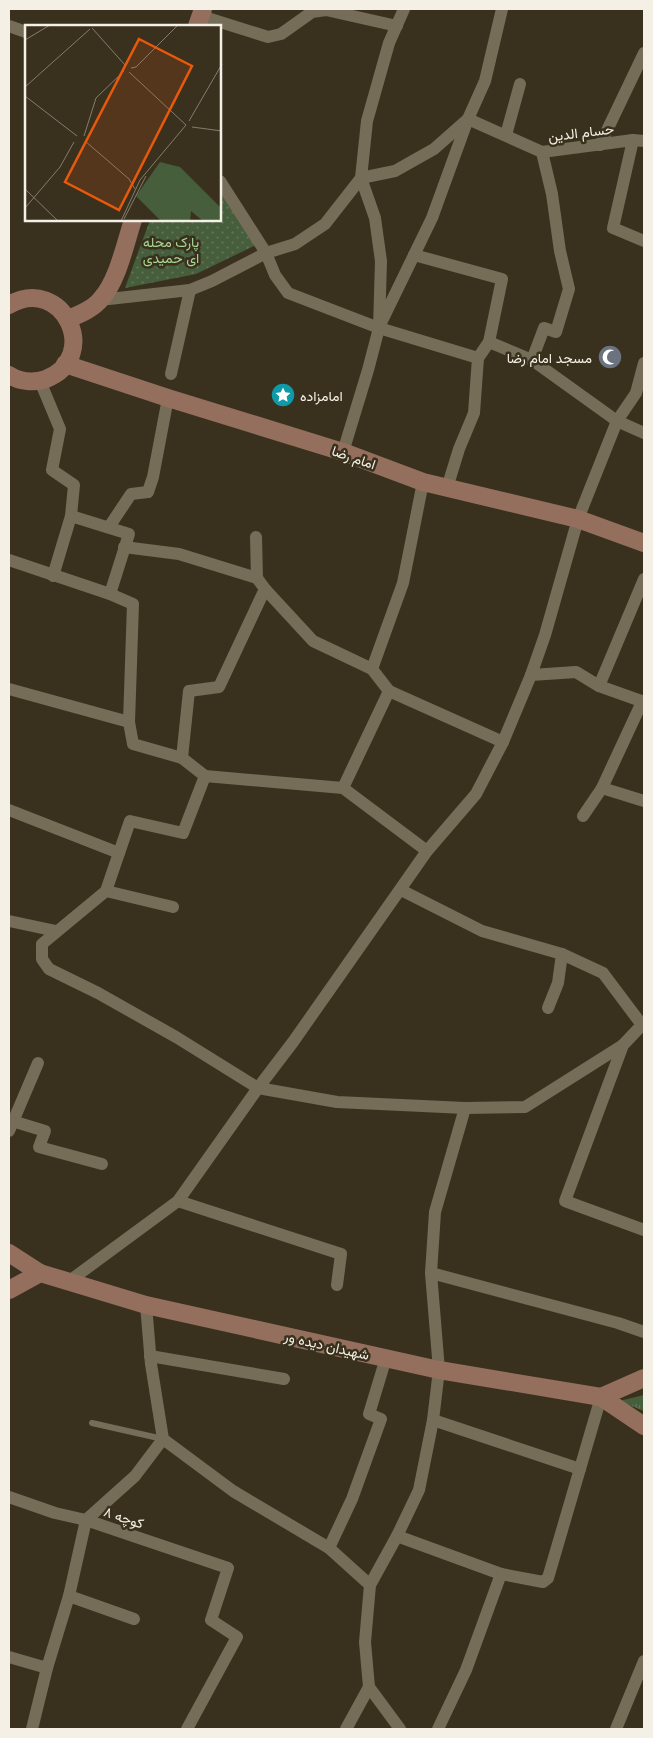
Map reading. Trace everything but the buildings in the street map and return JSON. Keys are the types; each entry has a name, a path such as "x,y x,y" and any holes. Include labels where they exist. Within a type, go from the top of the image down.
{"main road":[{"path":"68,319 83,313 100,300 111,285 133,221"},
{"path":"9,305 23,298 38,298 51,303 62,311 68,319 72,328 73,344 70,356 56,373 40,381 22,381 10,378"},
{"name":"امام رضا","path":"65,364 343,452 423,482 578,519 644,543"},
{"name":"شهیدان دیده ور","path":"9,1253 40,1273 146,1305 439,1370 601,1397 644,1426"},
{"path":"9,1290 40,1273"},
{"path":"601,1397 644,1378"}],"street":[{"path":"379,328 381,261 375,218 360,178 366,121 389,43 404,9"},
{"path":"343,452 379,328 432,218 468,119 485,81 502,9"},
{"path":"200,17 268,37 281,34 312,12 326,10 397,26"},
{"path":"9,26 25,32"},
{"path":"600,145 644,53"},
{"path":"506,136 520,84"},
{"path":"100,300 190,290 212,281 266,253 295,244 324,224 360,178 395,171 434,150 468,119"},
{"name":"حسام الدین","path":"468,119 542,152 639,141"},
{"path":"639,141 613,228 644,241"},
{"path":"532,360 544,328 556,332 569,289 560,251 552,194 542,152"},
{"path":"221,183 266,253 275,275 288,293 379,328 478,358"},
{"path":"414,255 502,279 489,342 478,358 474,412 459,449 447,488"},
{"path":"171,374 190,290"},
{"path":"489,342 532,360 617,421 644,433"},
{"path":"68,1282 178,1201 258,1088 299,1034 427,851 476,794 503,742 531,675 545,635 578,519 617,421 636,393 644,363"},
{"path":"40,381 60,429 52,470 74,485 72,516 53,576"},
{"path":"109,527 131,494 148,492 153,477 168,398"},
{"path":"372,669 403,583 423,482"},
{"path":"72,516 128,534 110,594"},
{"path":"256,537 257,578 313,641 372,669 389,691 503,742"},
{"path":"124,548 179,554 257,578"},
{"path":"9,560 110,594 133,604 129,722 133,744 182,758 205,776 343,788 427,851"},
{"path":"599,686 639,606 644,579"},
{"path":"182,758 189,691 219,687 265,589"},
{"path":"531,675 576,672 599,686 643,702 602,788 583,816"},
{"path":"9,688 129,722"},
{"path":"343,788 389,691"},
{"path":"205,776 183,833 130,821 106,891 42,944 42,958 49,969 98,993 176,1037 258,1088 337,1102 465,1108 525,1107 623,1045 643,1024 603,973 562,954 482,931 401,890"},
{"path":"602,788 644,801"},
{"path":"9,810 119,853"},
{"path":"106,891 173,907"},
{"path":"9,921 56,931"},
{"path":"548,1008 558,983 562,954"},
{"path":"623,1045 566,1201 644,1230"},
{"path":"38,1063 10,1124 45,1131 39,1147 102,1164"},
{"path":"346,1729 369,1687 366,1642 370,1585 397,1536 419,1490 433,1420 439,1370 431,1273 435,1212 465,1108"},
{"path":"178,1201 340,1254 337,1286"},
{"path":"431,1273 618,1323 644,1332"},
{"path":"146,1305 150,1356 163,1439 233,1491 329,1548 370,1585"},
{"path":"150,1356 284,1379"},
{"path":"329,1548 352,1499 381,1419 369,1414 386,1358"},
{"path":"397,1536 501,1574 543,1582 548,1578 601,1397"},
{"path":"433,1420 580,1469"},
{"path":"32,1729 47,1668 69,1596 86,1520 135,1476 163,1439"},
{"name":"کوچه ۸","path":"9,1497 54,1513 86,1520 228,1568 211,1620 237,1637 187,1729"},
{"path":"438,1729 466,1670 501,1574"},
{"path":"69,1596 134,1619"},
{"path":"9,1657 47,1668"},
{"path":"616,1729 644,1661"},
{"path":"369,1687 400,1729"}],"lane":[{"path":"92,1423 163,1439"}],"green space":[{"name":"پارک محله ای حمیدی","path":"221,190 256,245 196,274 125,288 150,221 221,221"},
{"path":"644,1395 644,1411 619,1401"}],"place":[{"name":"مسجد امام رضا","path":"610,357"},
{"name":"امامزاده","path":"283,395"}]}
